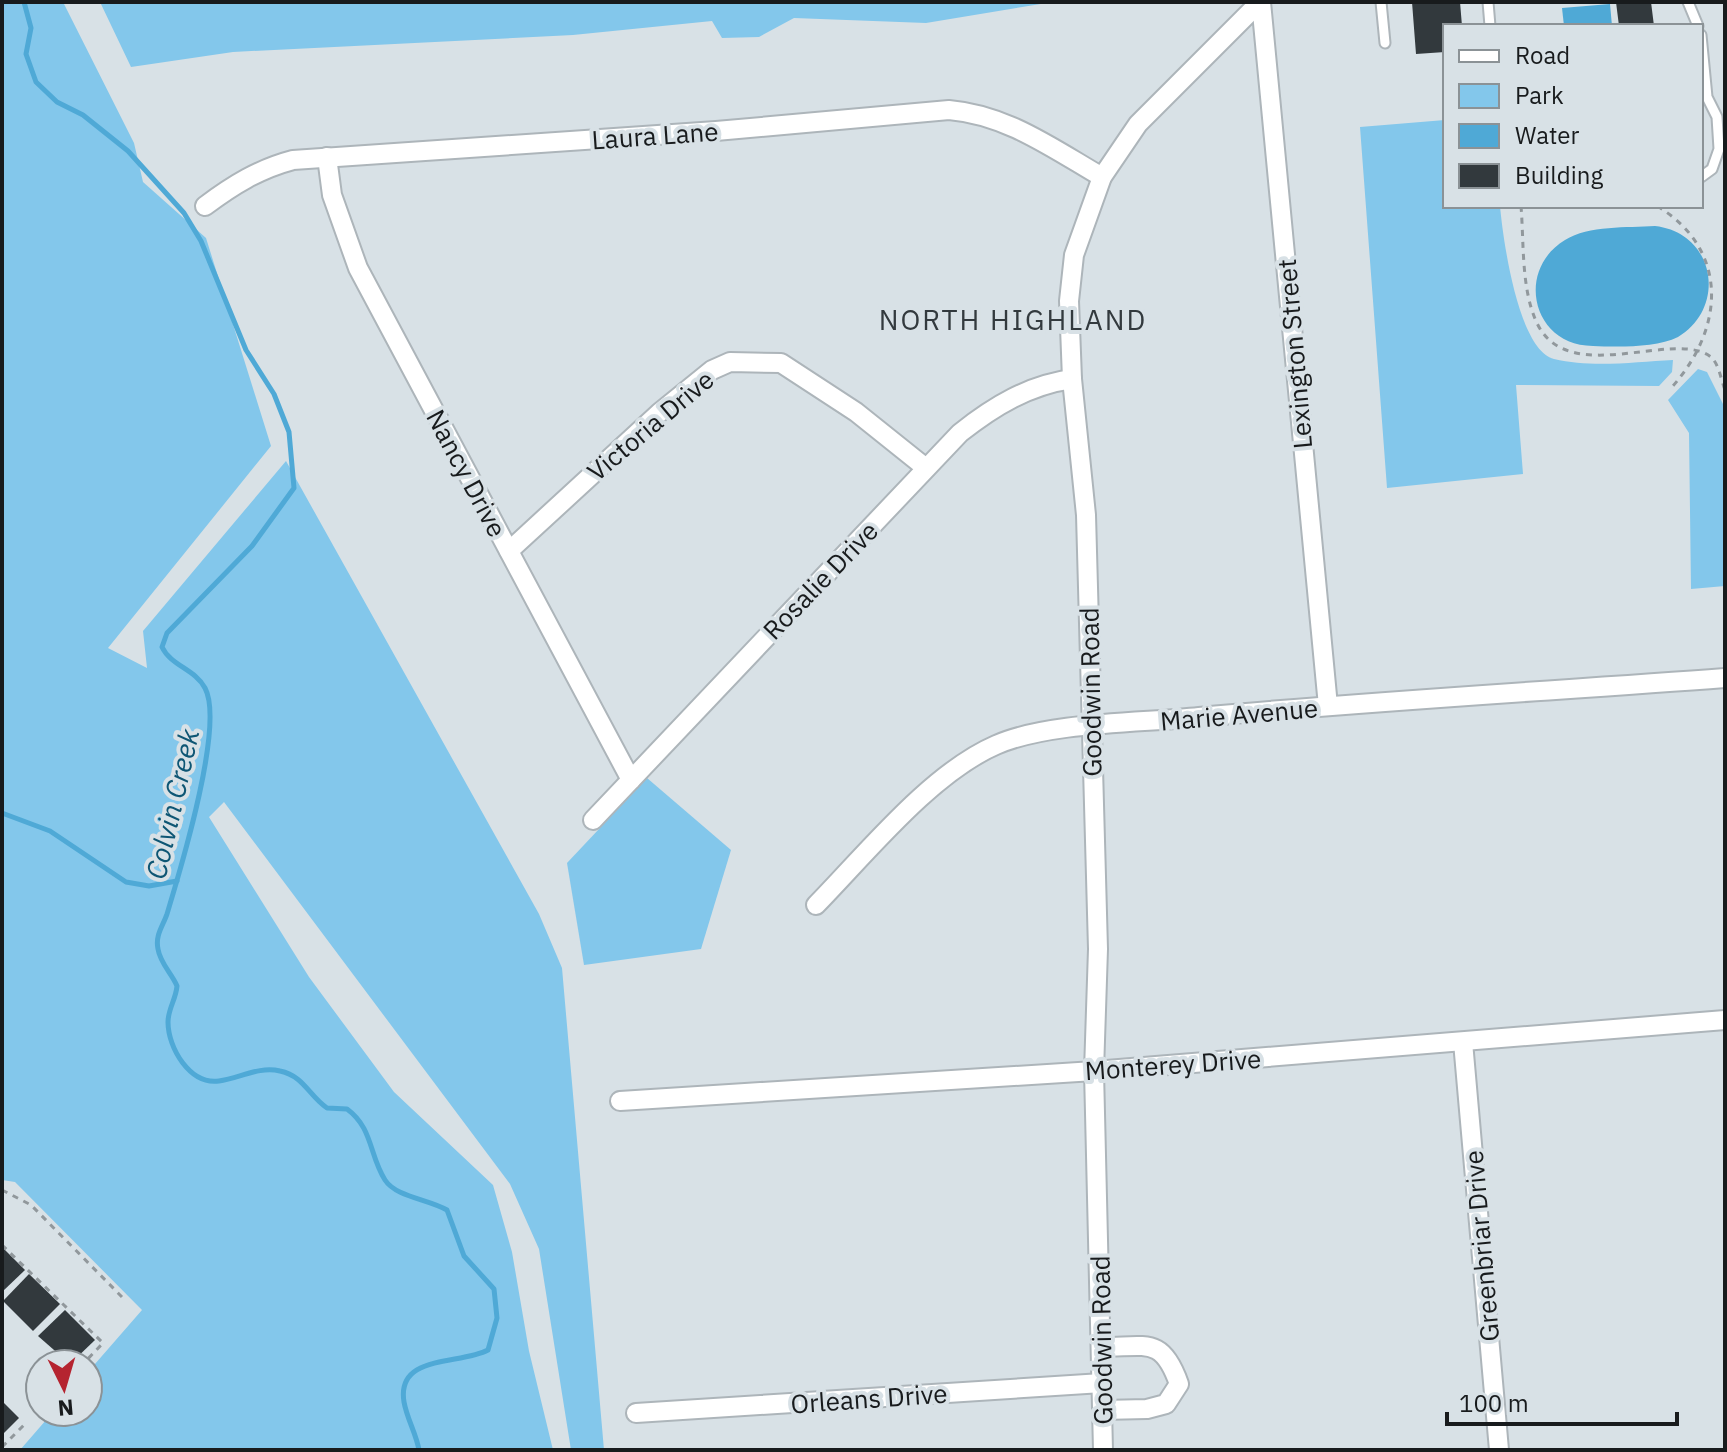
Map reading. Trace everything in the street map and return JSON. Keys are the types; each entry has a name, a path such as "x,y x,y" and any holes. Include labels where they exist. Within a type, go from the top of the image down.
{"street":[{"name":"Goodwin Road","path":"1103,1450 1094,1071 1098,949 1086,515 1072,379 1069,301 1074,255 1102,177 1138,124 1260,2"},
{"name":"Lexington Street","path":"1260,2 1328,706"},
{"name":"Laura Lane","path":"205,206 234,183 271,166 327,157 716,131 949,110 973,112 1009,124 1102,177"},
{"name":"Nancy Drive","path":"327,157 332,195 358,268 631,780"},
{"name":"Victoria Drive","path":"509,551 659,413 712,370 730,362 781,363 856,412 926,468"},
{"name":"Rosalie Drive","path":"593,820 926,468 986,412 1049,382 1072,379"},
{"name":"Marie Avenue","path":"816,905 935,784 964,761 998,744 1092,727 1328,706 1725,678"},
{"name":"Monterey Drive","path":"620,1101 1094,1071 1725,1020"},
{"name":"Greenbriar Drive","path":"1463,1042 1499,1450"},
{"path":"1102,1347 1153,1346 1170,1358 1179,1384 1166,1404 1147,1409 1102,1410"},
{"name":"Orleans Drive","path":"636,1413 1102,1383"}],"lane":[{"path":"1381,2 1385,43"},
{"path":"1488,2 1490,24"},
{"path":"1688,2 1697,24"},
{"path":"1703,56 1707,97 1721,130 1717,157 1712,169 1703,176"}],"path":[{"path":"1521,208 1531,307 1540,329 1556,345 1582,354 1701,352 1716,364 1725,390"},
{"path":"1661,208 1680,219 1704,244"},
{"path":"1672,387 1701,352 1711,334"},
{"path":"2,1190 31,1205 123,1298"},
{"path":"2,1245 103,1343 98,1348"},
{"path":"2,1447 24,1425"}],"green space":[{"path":"2,2 63,2 134,143 143,182 206,238 271,446 108,648 147,668 143,631 286,461 539,914 562,968 604,1450 571,1450 539,1249 510,1184 224,802 209,817 309,977 394,1092 493,1185 512,1252 529,1351 553,1450 20,1450 39,1428 104,1428 104,1354 142,1310 15,1182 2,1180"},
{"path":"100,2 1053,2 926,23 794,18 759,37 722,38 712,21 573,35 233,52 131,67"},
{"path":"1443,120 1443,208 1500,208 1515,292 1531,336 1541,351 1554,359 1568,362 1613,364 1673,360 1672,372 1659,386 1516,385 1523,474 1387,488 1360,127"},
{"path":"1698,369 1707,372 1725,408 1725,586 1691,589 1689,433 1668,400"},
{"path":"647,778 731,850 701,949 584,965 567,863"}],"water":[{"path":"1610,4 1612,24 1564,24 1562,8"},
{"path":"1655,226 1676,232 1691,242 1702,257 1708,273 1708,291 1704,308 1694,324 1669,341 1636,346 1572,343 1556,334 1544,320 1537,304 1536,287 1540,269 1549,253 1565,240 1585,232"}],"building":[{"path":"1412,2 1460,2 1462,24 1443,24 1443,52 1416,54"},
{"path":"1616,2 1651,2 1654,24 1619,24"},
{"path":"2,1247 25,1270 2,1292"},
{"path":"29,1274 60,1304 33,1331 3,1301"},
{"path":"65,1310 95,1340 87,1348 52,1348 38,1336"},
{"path":"2,1401 19,1418 2,1435"}],"waterway":[{"name":"Colvin Creek","path":"24,2 31,28 26,54 36,82 57,102 83,115 128,151 184,213 201,241 246,350 274,394 289,432 294,488 252,546 167,633 162,647 171,659 201,682 210,707 205,764 198,799 157,944 161,959 177,986 168,1017 169,1032 176,1053 190,1071 208,1081 257,1071 280,1071 295,1077 327,1108 347,1109 362,1125 385,1180 404,1194 447,1210 464,1256 494,1289 497,1318 488,1350 420,1368 410,1376 404,1387 405,1408 419,1450"},
{"path":"2,813 50,831 126,882 149,886 177,881"}],"district":[{"name":"NORTH HIGHLAND","path":"1013,319"}]}
